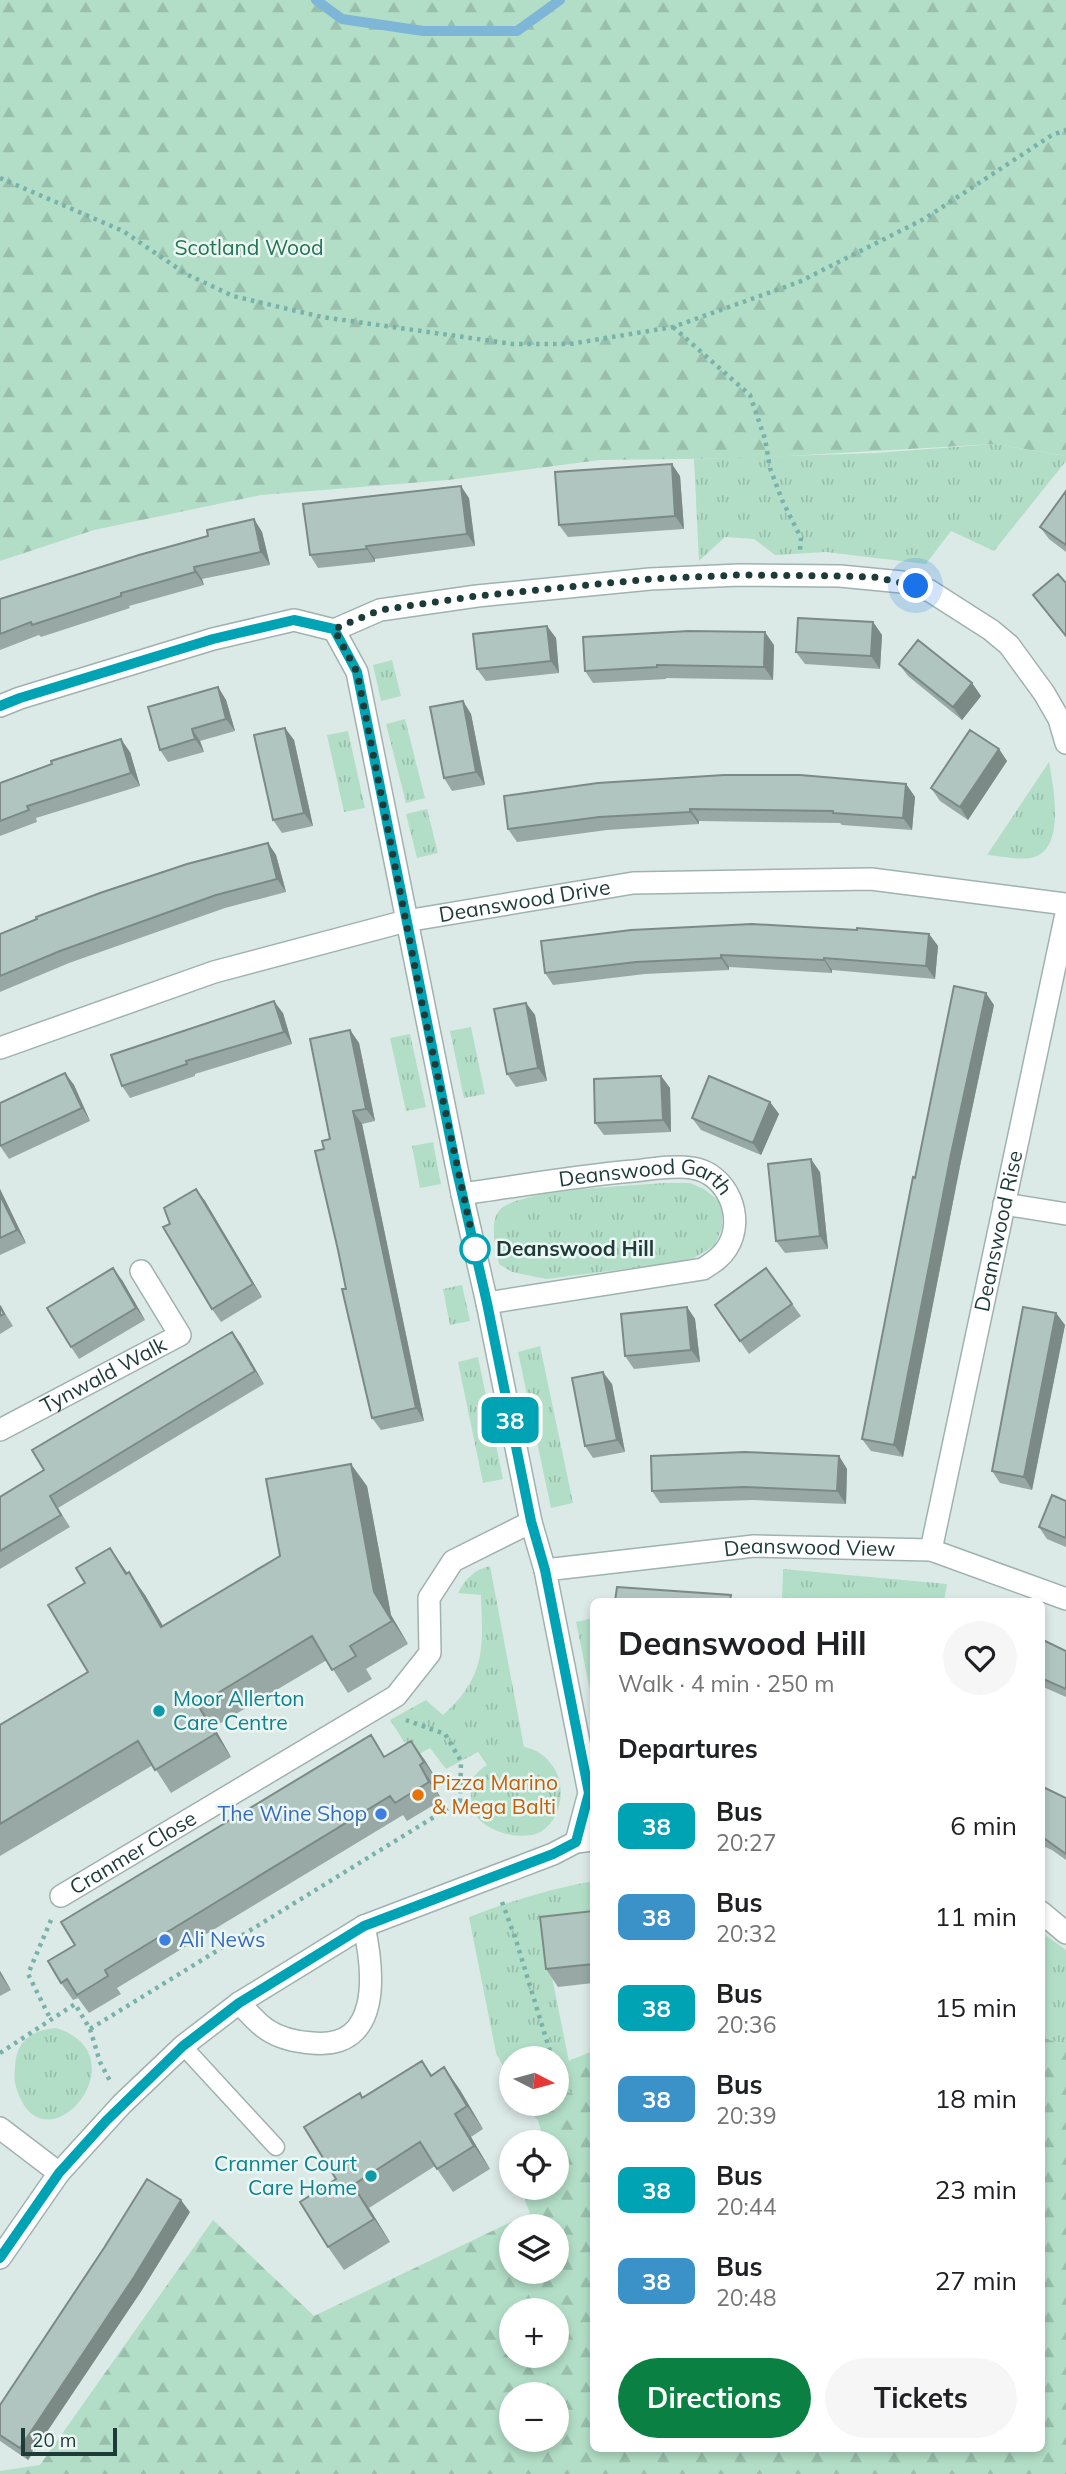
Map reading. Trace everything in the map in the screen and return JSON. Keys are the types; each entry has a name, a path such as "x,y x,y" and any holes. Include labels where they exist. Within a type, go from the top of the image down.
{"street":[{"path":"0,706 200,643 294,620 334,629 380,610 477,596 650,579 738,575 874,577 930,591 961,608 1009,645 1059,719 1066,743"},
{"path":"0,2258 59,2173 122,2104 183,2046 239,2003 364,1926 585,1841 589,1793 545,1570 531,1521 462,1194 357,672 334,629"},
{"name":"Deanswood Drive","path":"0,1048 214,972 406,921 633,883 871,879 1066,904"},
{"name":"Deanswood Rise","path":"931,1550 1066,914"},
{"name":"Deanswood Garth","path":"462,1194 598,1174 692,1168 708,1174 721,1184 730,1198 735,1214 734,1231 728,1247 717,1260 703,1269 487,1303"},
{"path":"1004,1204 1066,1214"},
{"name":"Tynwald Walk","path":"0,1430 180,1335 141,1271"},
{"name":"Cranmer Close","path":"61,1896 396,1696 430,1653 429,1598 453,1561 531,1521"},
{"name":"Deanswood View","path":"545,1570 754,1546 931,1550 1066,1599"},
{"path":"1045,1915 1066,1933"},
{"path":"239,2003 267,2030 294,2041 324,2044 346,2038 362,2023 369,2000 371,1966 364,1926"},
{"path":"0,2128 59,2173"}],"lane":[{"path":"183,2046 276,2147"}],"path":[{"path":"0,178 123,231 186,274 233,296 322,317 513,344 570,344 673,327 799,282 924,219 1052,135 1066,130"},
{"path":"673,327 750,395 765,439 770,468 801,538 797,575"},
{"path":"90,2029 460,1801 461,1761 445,1734 396,1716 385,1702"},
{"path":"493,1877 516,1940 548,2046"},
{"path":"51,2020 28,1974 61,1896"},
{"path":"0,2053 75,2004 90,2029 100,2062 122,2104"}],"green space":[{"name":"Scotland Wood","path":"0,0 1066,0 1066,456 995,444 755,458 600,460 448,480 261,495 94,530 0,561"},
{"path":"995,444 1066,456 1066,461 994,551 951,531 926,564 826,552 775,555 754,539 725,537 699,561 694,459 875,453"},
{"path":"392,660 401,696 381,701 373,665"},
{"path":"405,719 425,798 406,803 386,724"},
{"path":"348,731 365,808 344,812 327,735"},
{"path":"1049,762 1055,818 1049,844 1042,853 1031,858 987,855"},
{"path":"427,809 438,853 417,858 406,814"},
{"path":"471,1027 485,1094 464,1098 450,1031"},
{"path":"410,1034 426,1107 406,1111 390,1038"},
{"path":"433,1142 441,1184 420,1188 412,1146"},
{"path":"690,1183 704,1189 719,1201 722,1227 715,1245 694,1258 546,1279 512,1272 499,1264 494,1222 499,1211 509,1204 550,1193"},
{"path":"462,1285 470,1321 450,1325 443,1289"},
{"path":"540,1346 573,1503 551,1508 518,1352"},
{"path":"478,1357 503,1479 483,1483 458,1362"},
{"path":"490,1566 524,1747 538,1752 548,1760 560,1784 560,1802 554,1818 542,1831 526,1836 498,1831 483,1823 473,1810 472,1782 476,1774 487,1765 478,1752 446,1769 430,1748 414,1757 390,1720 426,1700 443,1715 467,1687 479,1661 481,1595 458,1593 471,1575"},
{"path":"783,1569 947,1584 945,1598 782,1598"},
{"path":"590,1619 590,1690 576,1622"},
{"path":"590,1882 590,1918 542,1927 566,2046 499,2046 499,2059 469,1917 530,1896"},
{"path":"1045,1935 1066,1950 1066,2045 1045,2038"},
{"path":"56,2028 81,2042 91,2062 89,2083 79,2102 63,2116 44,2119 27,2110 15,2083 16,2058 26,2038 39,2031"},
{"path":"1045,2038 1066,2045 1066,2474 0,2474 0,2471 40,2465 213,2220 314,2316 499,2228 499,2284 569,2284 569,2214 528,2214 530,2213 525,2201 569,2200 569,2130 541,2130 538,2120 533,2116 569,2116 569,2093 575,2092 569,2061 590,2052 590,2452 1045,2452"},
{"path":"569,2062 575,2092 569,2093"}],"building":[{"path":"672,464 675,516 559,525 555,472"},
{"path":"461,486 467,534 310,555 303,504"},
{"path":"1066,491 1066,545 1040,527"},
{"path":"254,519 261,552 194,567 195,572 121,593 121,596 32,625 31,622 0,634 0,599 208,536 207,530"},
{"path":"1058,574 1066,583 1066,636 1033,595"},
{"path":"798,618 873,622 871,656 796,652"},
{"path":"547,626 551,661 477,669 473,634"},
{"path":"689,631 765,632 764,667 657,665 585,671 583,637"},
{"path":"918,640 972,683 953,707 899,664"},
{"path":"218,687 226,719 192,729 195,739 160,750 148,707"},
{"path":"463,701 476,772 444,778 430,707"},
{"path":"285,728 304,813 273,820 254,735"},
{"path":"970,730 999,749 960,807 931,788"},
{"path":"121,739 131,773 27,806 29,810 0,821 0,783 52,764 51,761"},
{"path":"724,775 800,775 906,784 903,818 833,811 690,809 690,812 599,817 508,829 504,796 598,783"},
{"path":"268,843 277,879 216,895 60,951 0,976 0,934 100,893 187,864"},
{"path":"752,924 929,934 926,966 824,958 721,955 721,958 636,962 545,973 541,941 631,930"},
{"path":"954,986 986,993 951,1154 894,1445 862,1439 913,1177 915,1178"},
{"path":"274,1001 284,1032 186,1061 187,1064 122,1086 111,1055"},
{"path":"526,1003 538,1068 507,1074 494,1009"},
{"path":"350,1030 366,1109 353,1111 416,1408 372,1418 342,1289 346,1289 315,1151 324,1149 322,1141 330,1139 310,1039"},
{"path":"65,1073 82,1108 0,1146 0,1103"},
{"path":"661,1076 663,1120 595,1123 594,1079"},
{"path":"709,1076 770,1102 753,1143 692,1118"},
{"path":"811,1159 820,1236 776,1241 768,1164"},
{"path":"196,1189 253,1284 212,1309 163,1227 170,1224 164,1208"},
{"path":"0,1195 17,1230 0,1238"},
{"path":"113,1268 136,1308 71,1347 47,1308"},
{"path":"766,1268 792,1304 740,1341 715,1305"},
{"path":"687,1307 691,1350 625,1356 621,1314"},
{"path":"1023,1307 1056,1313 1024,1477 992,1471"},
{"path":"232,1332 255,1371 50,1496 61,1515 0,1551 0,1497 44,1470 32,1450"},
{"path":"603,1372 617,1440 585,1446 572,1378"},
{"path":"745,1452 839,1456 837,1491 744,1487 652,1491 651,1456"},
{"name":"Moor Allerton Care Centre","path":"351,1464 374,1592 392,1621 350,1646 356,1656 332,1670 312,1636 198,1705 215,1734 155,1770 138,1741 0,1824 0,1725 88,1672 48,1605 85,1583 76,1568 110,1548 126,1574 129,1572 161,1627 280,1556 266,1479"},
{"path":"1052,1495 1066,1501 1066,1538 1039,1527"},
{"path":"617,1587 731,1595 730,1598 615,1598"},
{"path":"1045,1641 1066,1651 1066,1689 1045,1680"},
{"path":"371,1735 384,1757 411,1741 424,1762 420,1765 429,1782 395,1803 390,1796 105,1970 108,1976 77,1995 67,1979 61,1983 48,1961 75,1945 61,1922"},
{"path":"1045,1788 1066,1798 1066,1854 1045,1839"},
{"path":"590,1911 590,1964 546,1969 540,1917"},
{"name":"Cranmer Court Care Home","path":"422,2061 431,2076 444,2067 467,2106 455,2114 474,2146 437,2169 420,2142 353,2185 374,2219 328,2247 300,2202 336,2179 304,2127 360,2093 362,2098"},
{"path":"147,2179 181,2200 134,2277 20,2448 0,2435 0,2405"}],"waterway":[{"path":"316,0 342,19 423,31 517,31 560,0"}],"bus line":[{"name":"38","path":"0,706 213,639 267,626 294,620 334,629 357,672 456,1167 487,1303 531,1521 545,1570 589,1793 576,1842 553,1854 364,1926 239,2003 183,2046 122,2104 59,2173 0,2258"}],"place":[{"name":"Deanswood Hill","path":"475,1249"},
{"name":"Moor Allerton Care Centre","path":"159,1711"},
{"name":"Pizza Marino & Mega Balti","path":"418,1795"},
{"name":"The Wine Shop","path":"381,1814"},
{"name":"Ali News","path":"165,1940"},
{"name":"Cranmer Court Care Home","path":"371,2176"}],"route":[{"path":"475,1249 422,1003 357,672 334,629 380,610 477,596 650,579 738,575 839,576 874,577 916,586"}]}
